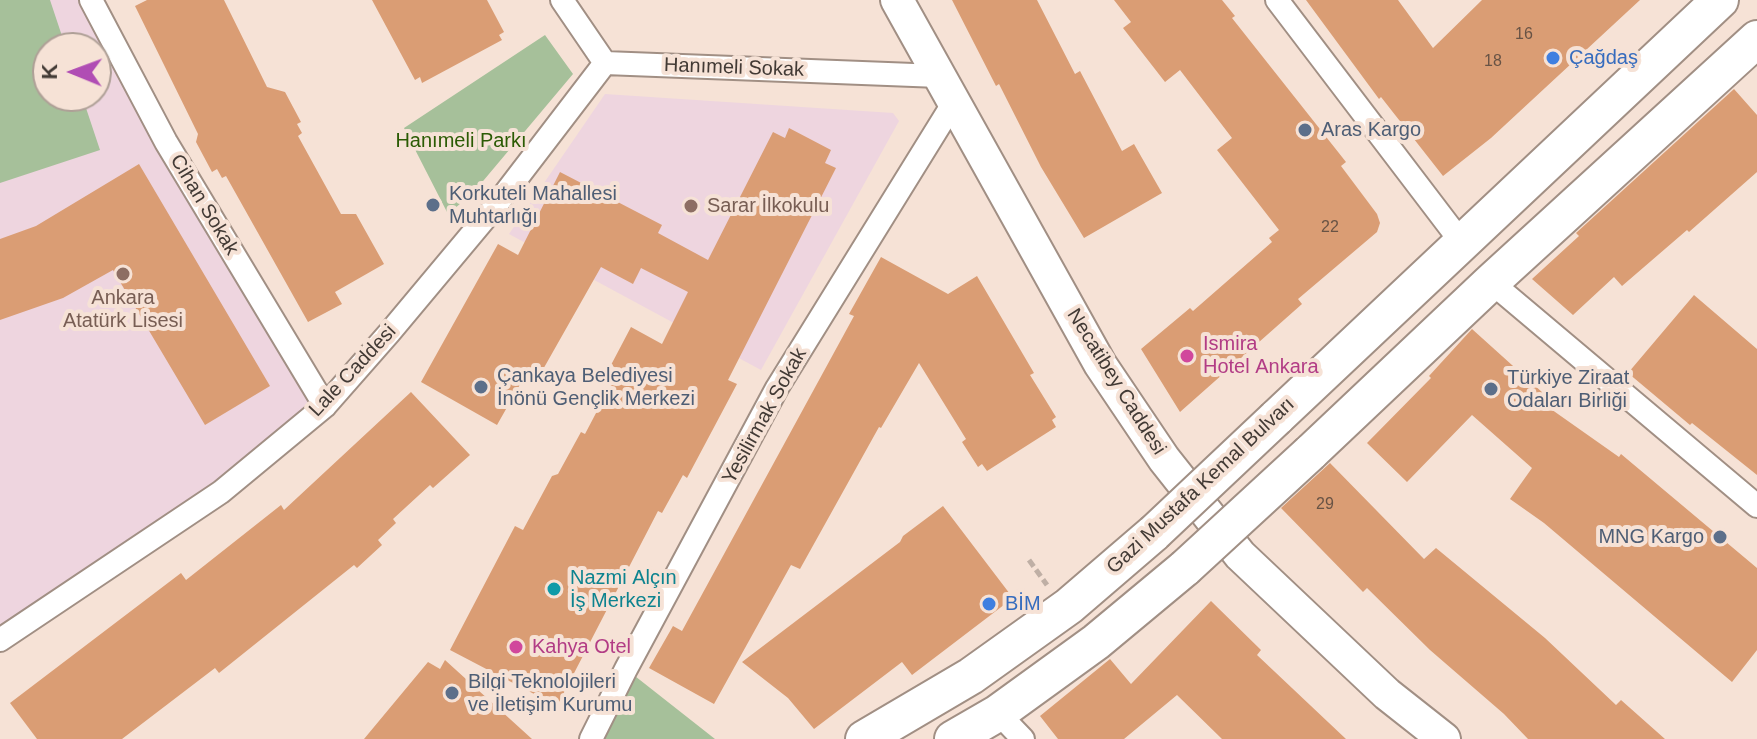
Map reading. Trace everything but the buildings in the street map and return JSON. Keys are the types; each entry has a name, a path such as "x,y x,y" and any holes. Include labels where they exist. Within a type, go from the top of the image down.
{"main road":[{"name":"Necatibey Caddesi","path":"897,0 1100,364 1180,480 1240,555 1387,694 1444,739"},
{"name":"Gazi Mustafa Kemal Bulvarı","path":"864,739 971,676 1069,606 1154,533 1720,0"},
{"path":"953,739 998,713 1096,642 1185,568 1491,282 1755,45"}],"street":[{"name":"Cihan Sokak","path":"91,0 166,142 325,406"},
{"path":"562,0 605,63"},
{"path":"1277,0 1462,243"},
{"name":"Lale Caddesi","path":"0,640 221,492 325,406 497,204 605,63"},
{"name":"Hanımeli Sokak","path":"605,63 946,89"},
{"name":"Yesilirmak Sokak","path":"591,739 777,388 946,89"},
{"path":"1491,282 1757,506"},
{"path":"998,713 1023,739"}],"shaded area":[{"name":"Ankara Atatürk Lisesi","path":"0,0 91,0 109,32 32,32 32,112 112,112 112,36 325,406 0,640"},
{"name":"Sarar İlkokulu","path":"605,94 893,113 899,121 761,370 509,234"}],"green space":[{"path":"0,0 50,0 61,32 32,32 32,112 87,112 100,150 0,183"},
{"name":"Hanımeli Parkı","path":"545,35 573,74 473,193 448,214 404,128"},
{"path":"626,669 715,739 591,739"}],"place":[{"name":"Çağdaş","path":"1553,58"},
{"name":"Aras Kargo","path":"1305,130"},
{"name":"Korkuteli Mahallesi Muhtarlığı","path":"433,205"},
{"name":"Sarar İlkokulu","path":"691,206"},
{"name":"Ankara Atatürk Lisesi","path":"123,274"},
{"name":"Ismira Hotel Ankara","path":"1187,356"},
{"name":"Çankaya Belediyesi İnönü Gençlik Merkezi","path":"481,387"},
{"name":"Türkiye Ziraat Odaları Birliği","path":"1491,389"},
{"name":"MNG Kargo","path":"1720,537"},
{"name":"Nazmi Alçın İş Merkezi","path":"554,589"},
{"name":"BİM","path":"989,604"},
{"name":"Kahya Otel","path":"516,647"},
{"name":"Bilgi Teknolojileri ve İletişim Kurumu","path":"452,693"}]}
